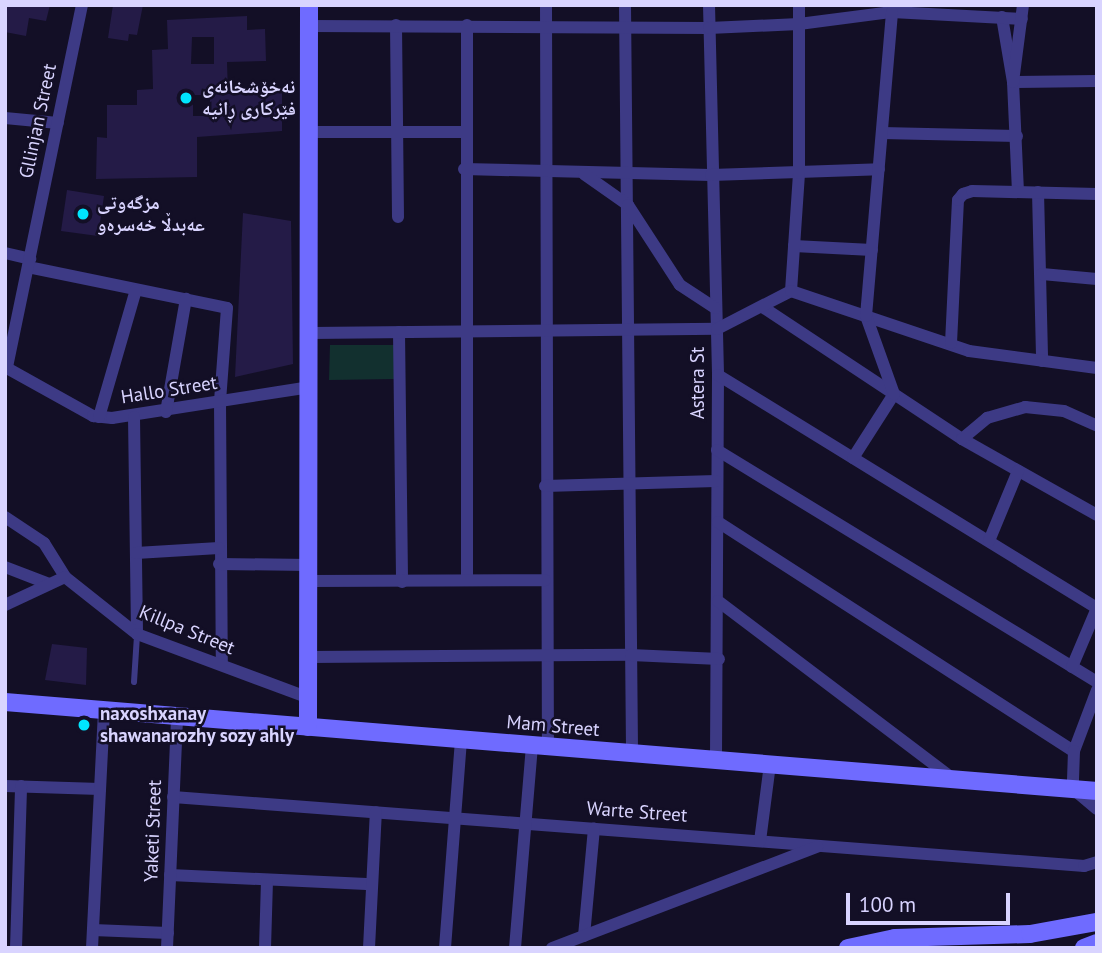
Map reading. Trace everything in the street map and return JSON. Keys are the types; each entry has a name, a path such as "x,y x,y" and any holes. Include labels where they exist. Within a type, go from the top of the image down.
{"street":[{"name":"Gllinjan Street","path":"6,367 82,5"},
{"path":"308,727 311,333 309,5"},
{"path":"515,948 524,823 540,746 547,659 546,5"},
{"path":"625,5 629,173 632,753"},
{"name":"Astera St","path":"709,5 711,174 718,375 716,481 719,659 716,760"},
{"path":"791,291 799,173 799,5"},
{"path":"311,26 467,24 709,28 799,24 892,12 1002,17 1022,12 1013,82"},
{"path":"892,12 866,316 894,394"},
{"path":"1002,17 1013,82 1018,192"},
{"path":"467,24 464,132 468,331 467,580"},
{"path":"396,25 394,132 398,218"},
{"path":"1013,82 1097,81"},
{"path":"5,118 58,123"},
{"path":"309,132 464,132"},
{"path":"882,133 1017,135"},
{"path":"464,169 546,174 711,174 879,169"},
{"path":"583,174 628,205 680,285 715,308"},
{"path":"951,343 958,200 972,191 1097,194"},
{"path":"1038,192 1042,361"},
{"path":"794,246 872,250"},
{"path":"5,253 29,263 227,309 220,402 219,564 222,665"},
{"path":"1042,274 1097,279"},
{"path":"99,417 135,289"},
{"path":"311,333 717,329 764,308 791,291"},
{"path":"791,291 969,351 1097,368"},
{"path":"166,412 186,299"},
{"path":"764,308 962,439 1097,515"},
{"path":"399,332 402,582"},
{"name":"Hallo Street","path":"6,367 99,417 134,418 309,387"},
{"path":"718,375 1097,608 1072,667"},
{"path":"853,458 894,394"},
{"path":"962,439 987,418 1025,407 1064,411 1097,426"},
{"path":"134,418 137,634"},
{"path":"717,450 1097,682"},
{"path":"989,541 1018,471"},
{"path":"545,485 716,481"},
{"name":"Killpa Street","path":"5,517 44,543 65,576 137,634 309,698"},
{"path":"718,522 1074,751"},
{"path":"136,553 219,548"},
{"path":"219,564 402,582 545,580"},
{"path":"5,566 49,584"},
{"path":"5,605 65,576"},
{"path":"718,601 953,779"},
{"path":"310,657 547,659 631,655 719,659"},
{"path":"1097,690 1074,751 1073,789 1097,809"},
{"name":"Mam Street","path":"5,702 1097,791"},
{"path":"92,948 104,710"},
{"name":"Yaketi Street","path":"167,948 177,716"},
{"path":"445,948 452,818 461,739"},
{"path":"760,841 770,764"},
{"path":"5,786 100,789"},
{"path":"12,944 21,786"},
{"name":"Warte Street","path":"173,797 1084,866 1097,862"},
{"path":"369,948 376,812"},
{"path":"584,936 594,828"},
{"path":"552,948 821,846"},
{"path":"170,875 372,884"},
{"path":"265,948 267,880"},
{"path":"848,948 895,937 1030,934 1097,922"},
{"path":"93,930 168,933"},
{"path":"1084,948 1097,943"}],"lane":[{"path":"134,682 137,634"}],"green space":[{"path":"330,345 395,345 394,379 329,380"}],"building":[{"path":"5,5 50,5 46,21 29,18 26,36 5,32"},
{"path":"113,5 143,5 137,35 129,34 128,41 108,38"},
{"path":"247,16 247,30 265,29 266,61 227,62 228,94 282,93 282,131 197,137 197,177 96,179 97,137 107,138 107,105 137,105 137,90 153,89 152,50 168,49 167,20","holes":["192,37 214,37 214,64 191,64","193,95 210,95 210,116 193,116"]},
{"name":"مزگەوتی عەبدڵا خەسرەو","path":"67,190 104,196 98,236 61,231"},
{"path":"243,213 291,221 293,364 235,377"},
{"path":"52,644 87,648 86,685 45,680"}],"place":[{"name":"نەخۆشخانەی فێرکاری ڕانیە","path":"186,98"},
{"name":"مزگەوتی عەبدڵا خەسرەو","path":"83,214"},
{"name":"naxoshxanay shawanarozhy sozy ahly","path":"84,725"}]}
